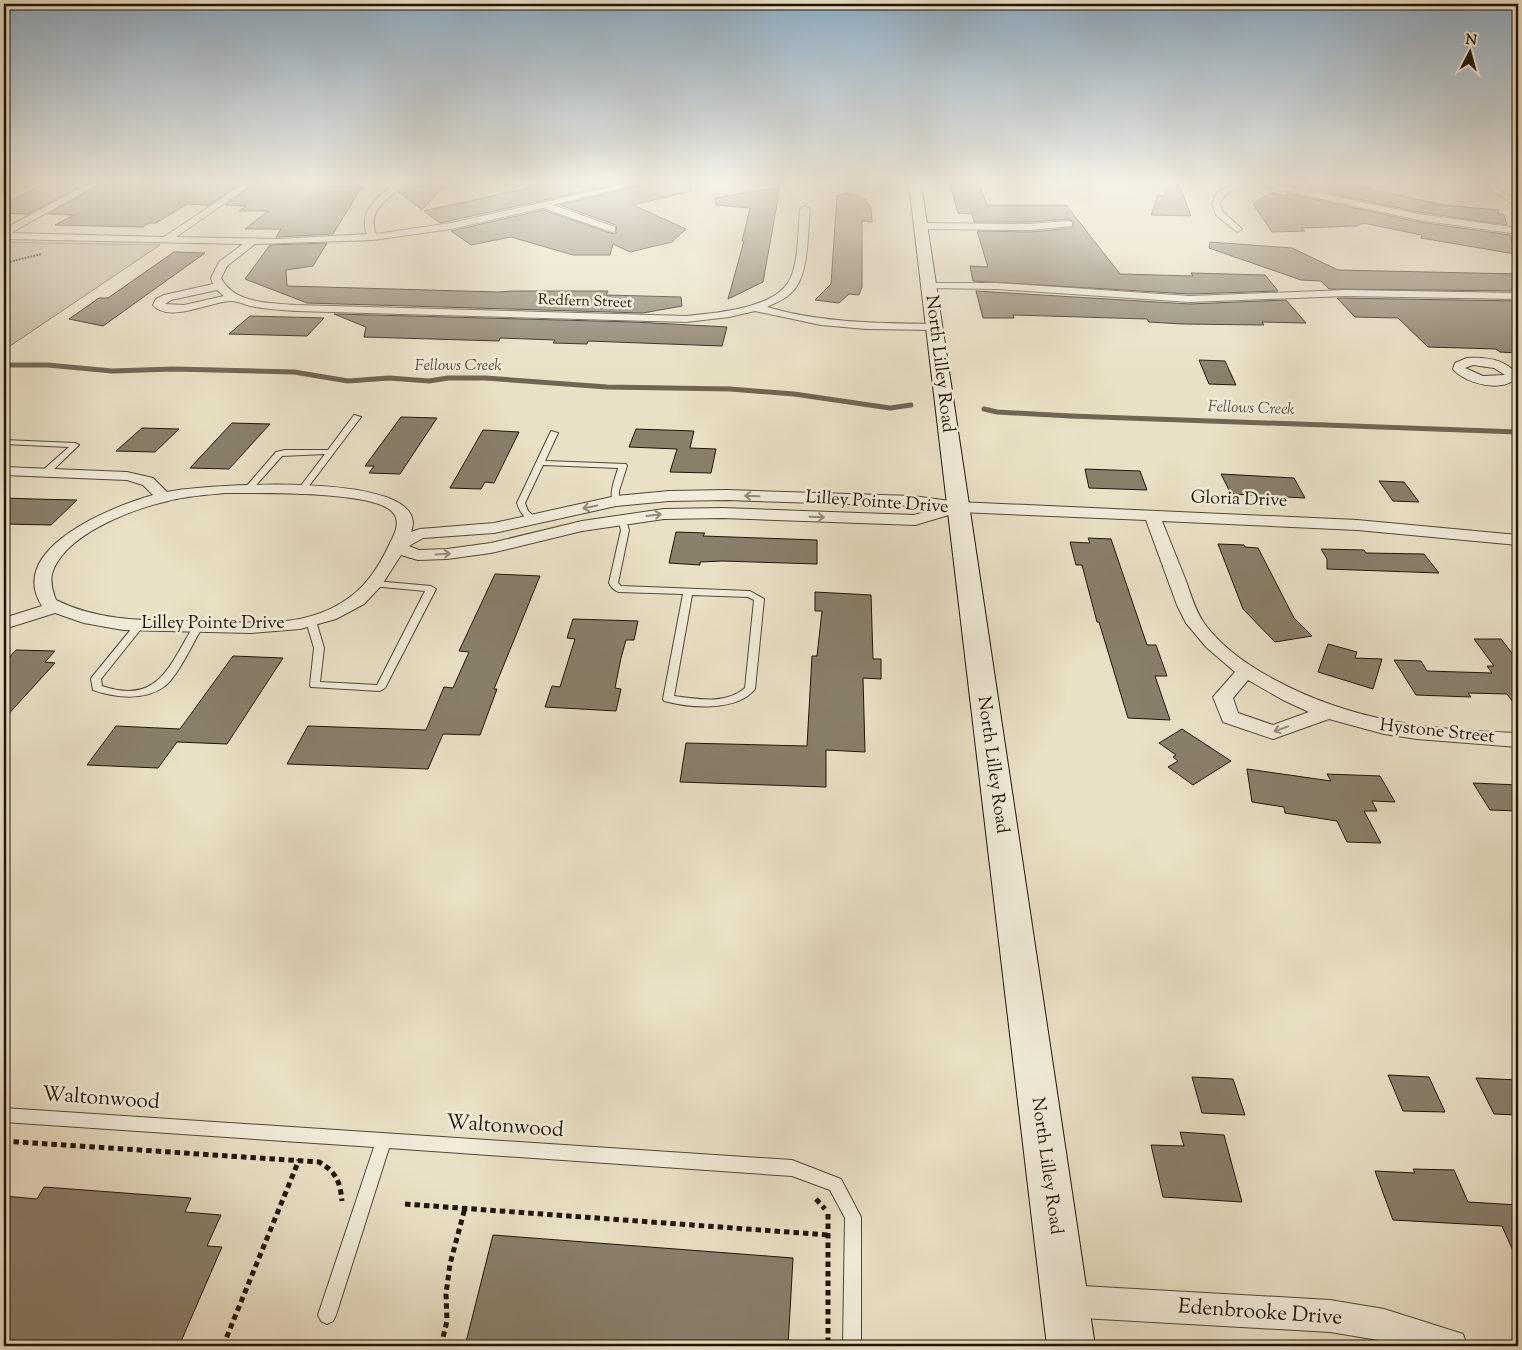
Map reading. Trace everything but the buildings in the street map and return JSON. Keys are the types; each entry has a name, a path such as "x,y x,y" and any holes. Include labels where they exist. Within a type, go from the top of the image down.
{"street":[{"path":"219,286 216,278 223,264 245,247"},
{"path":"755,307 780,296 794,282 799,247"},
{"name":"North Lilley Road","path":"924,247 1071,1346"},
{"name":"Redfern Street","path":"233,297 184,308 166,309 159,305 160,301 168,297 219,286 233,297 262,305 296,308 661,319 711,316 755,307 788,317 826,323 934,327"},
{"path":"930,291 1030,289 1190,299 1346,293 1518,296"},
{"path":"4,471 127,476 145,479 156,485 162,497"},
{"name":"Lilley Pointe Drive","path":"248,489 368,496 394,505 400,511 405,529 375,584 348,606 332,615 311,621 264,628 140,624 100,621 79,617 49,603 43,584 44,573 51,559 91,525 113,514 162,497 217,490 248,489"},
{"name":"Lilley Pointe Drive","path":"397,545 420,534 470,531 534,520 616,502 669,496 727,495 912,501 958,507"},
{"path":"616,502 622,519"},
{"name":"Lilley Pointe Drive","path":"397,545 411,554 418,555 491,548 622,519 664,514 915,520 958,507"},
{"name":"Gloria Drive","path":"958,507 1405,528 1518,540"},
{"name":"Hystone Street","path":"1152,516 1189,611 1199,628 1219,650 1246,671 1274,688 1327,712 1359,722 1406,732 1458,738 1518,740"},
{"path":"534,520 539,537"},
{"path":"4,624 56,607"},
{"path":"1246,671 1223,697 1230,717 1273,732 1327,712"},
{"name":"Edenbrooke Drive","path":"1064,1301 1330,1316 1384,1325 1451,1346"}],"lane":[{"path":"300,492 357,418"},
{"path":"534,520 524,512 521,503 554,433"},
{"path":"4,442 74,445 46,472"},
{"path":"248,489 279,454 285,452 331,452"},
{"path":"540,463 623,466 615,491 616,502"},
{"path":"622,519 625,530 613,583 619,589 750,594 759,599 750,689 743,697 731,701 714,702 668,699 688,592"},
{"path":"311,621 319,648 314,685 380,688 430,589 375,584"},
{"path":"140,624 96,679 97,688 110,693 130,693 147,690 163,682 198,626"},
{"name":"Waltonwood","path":"4,1115 792,1168 835,1184 853,1217 852,1346"},
{"path":"327,1315 384,1140"}],"path":[{"path":"4,1141 319,1162 333,1170 341,1190 342,1203"},
{"path":"223,1346 299,1160"},
{"path":"810,1193 828,1213 830,1235 828,1346"},
{"path":"405,1204 830,1235"},
{"path":"441,1346 447,1321 446,1294 450,1264 465,1208"}],"shaded area":[{"path":"4,247 157,247 4,350"}],"waterway":[{"name":"Fellows Creek","path":"4,365 48,365 112,371 173,369 294,372 348,381 389,378 429,381 448,378 485,378 607,387 730,389 794,394 890,408 911,405"},
{"name":"Fellows Creek","path":"984,409 997,412 1071,416 1518,432"}]}
